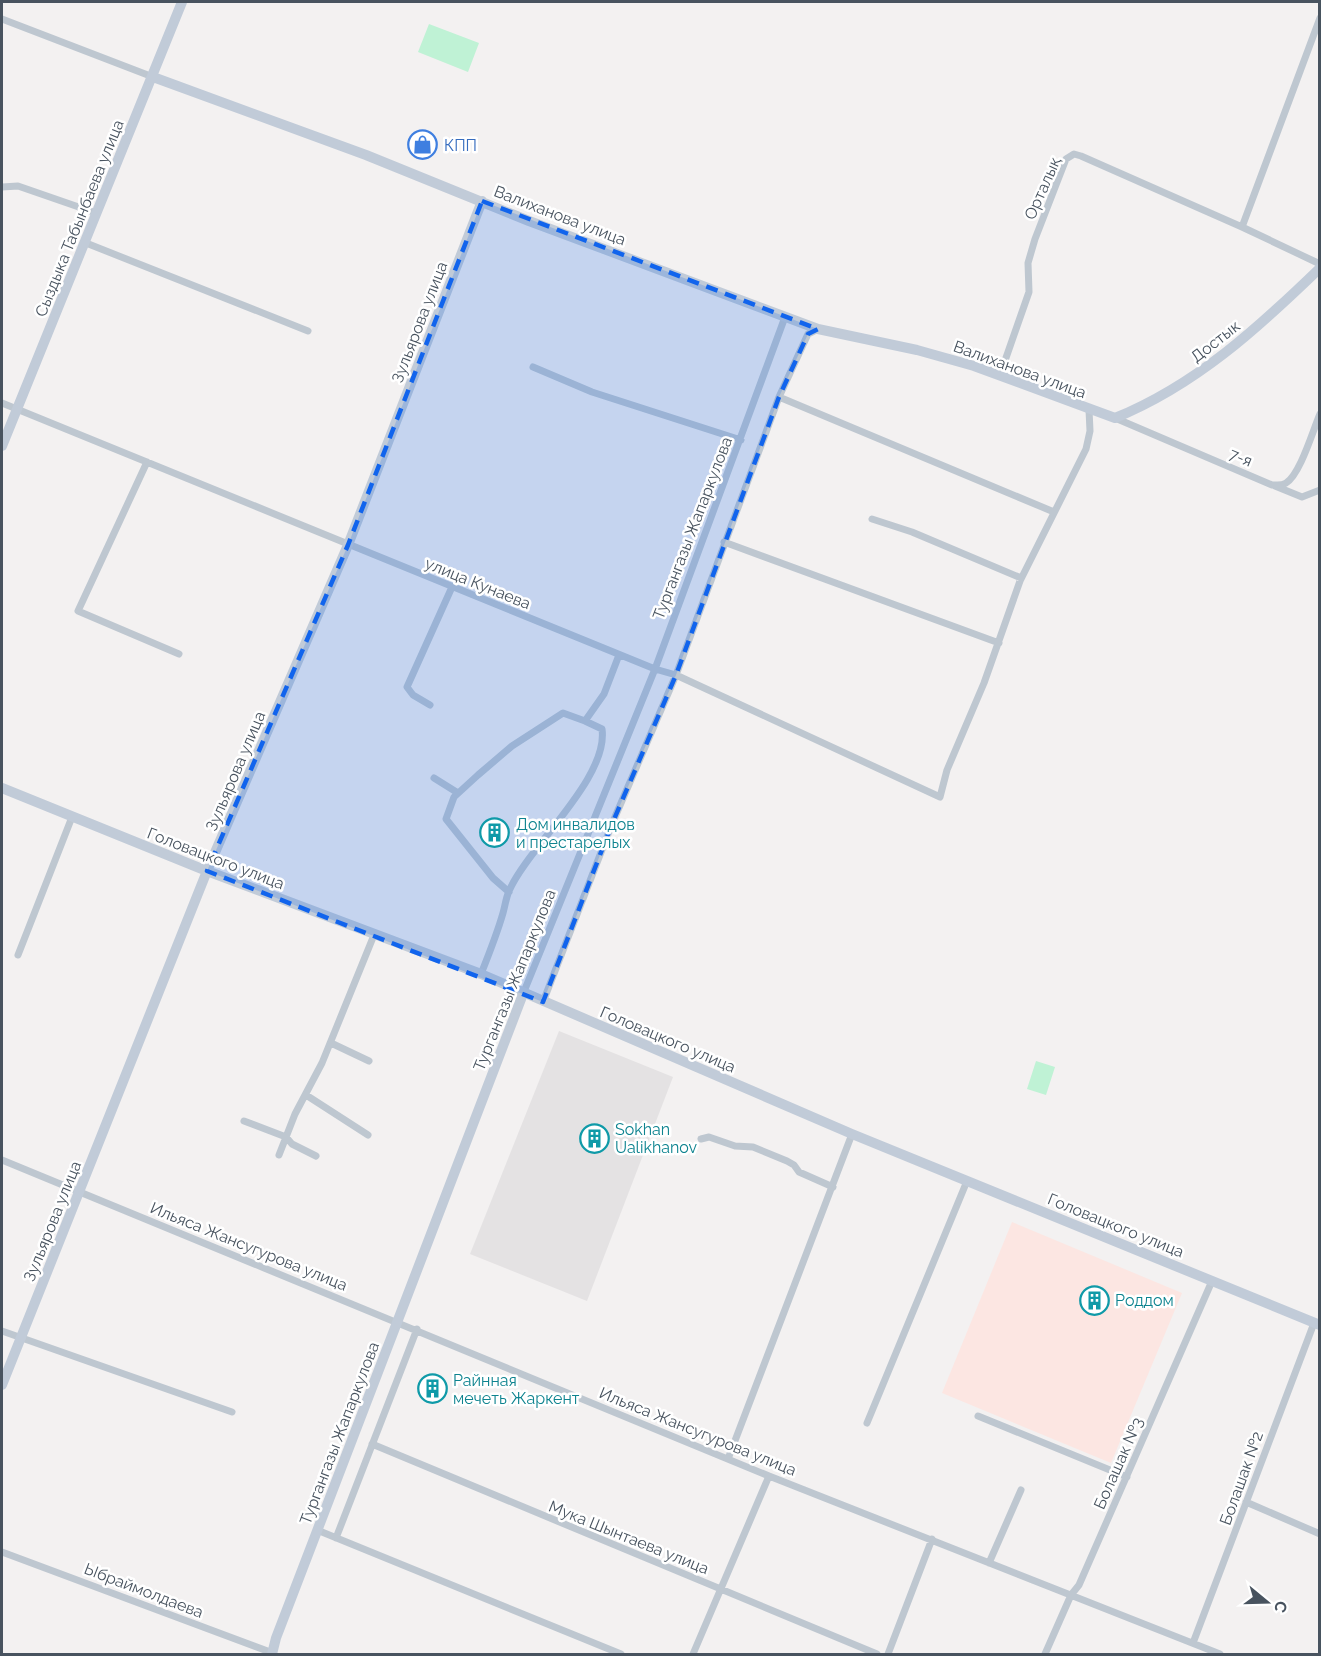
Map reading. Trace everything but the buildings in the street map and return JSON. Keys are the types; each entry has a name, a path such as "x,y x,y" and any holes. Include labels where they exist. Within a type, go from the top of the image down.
{"street":[{"name":"Сыздыка Табынбаева улица","path":"2,446 182,2"},
{"path":"1320,18 1242,227 1320,266"},
{"name":"Валиханова улица","path":"2,19 818,329 917,350 1000,375 1115,418"},
{"name":"Орталық","path":"1000,375 1029,292 1028,263 1035,239 1066,159 1074,154 1242,227"},
{"path":"2,187 18,186 96,213"},
{"name":"Зульярова улица","path":"2,1385 81,1192 207,871 348,545 482,201"},
{"path":"86,243 309,331"},
{"name":"Достык","path":"1115,418 1151,403 1221,357 1267,319 1320,266"},
{"name":"Тургангазы Жапаркулова","path":"274,1654 276,1638 523,994 655,669 785,317"},
{"name":"Тургангазы Жапаркулова","path":"543,1002 612,824 676,675 779,397 808,334 818,329"},
{"path":"533,367 592,392 741,440"},
{"path":"779,397 1054,512"},
{"name":"улица Кунаева","path":"2,403 619,655 676,675 940,796 947,770 999,643"},
{"path":"724,542 999,643 1021,578 1086,449 1090,430 1089,410"},
{"path":"1272,485 1289,482 1297,470 1320,414"},
{"name":"7-я","path":"1115,418 1302,497 1320,490"},
{"path":"147,462 78,611 179,654"},
{"path":"872,519 912,532 1021,578"},
{"path":"430,705 413,695 407,687 452,587"},
{"path":"585,721 604,694 619,655"},
{"path":"481,974 508,892 523,866 555,829 596,760 604,743 602,729 563,713 512,746 458,794 446,819 493,878 508,892"},
{"path":"434,778 458,794"},
{"name":"Головацкого улица","path":"2,788 207,871 481,974 852,1134 1317,1324"},
{"path":"18,955 72,817"},
{"path":"279,1155 331,1043 374,935"},
{"path":"331,1043 369,1061"},
{"path":"306,1095 368,1135"},
{"path":"244,1121 286,1137 292,1144 316,1156"},
{"path":"728,1459 852,1134"},
{"path":"701,1140 709,1137 735,1146 753,1147 787,1161 794,1165 799,1173 833,1187"},
{"name":"Ильяса Жансугурова улица","path":"2,1160 417,1329 769,1476 1220,1654"},
{"path":"867,1423 967,1181"},
{"name":"Болашак №3","path":"1045,1654 1071,1595 1079,1585 1212,1281"},
{"name":"Болашак №2","path":"1193,1643 1317,1324"},
{"path":"336,1538 417,1329"},
{"path":"2,1331 232,1412"},
{"path":"978,1416 1127,1477"},
{"name":"Мука Шынтаева улица","path":"372,1444 877,1654"},
{"path":"693,1654 769,1476"},
{"path":"990,1563 1021,1491"},
{"path":"1246,1502 1320,1534"},
{"path":"317,1530 621,1654"},
{"path":"888,1654 932,1539"},
{"name":"Ыбраймолдаева","path":"2,1552 274,1654"}],"highlighted area":[{"path":"482,201 818,329 808,334 779,397 676,675 612,824 543,1002 207,871 348,545"}],"shaded area":[{"path":"559,1031 673,1077 587,1301 470,1254"},
{"path":"1012,1222 1182,1293 1111,1463 942,1393"}],"green space":[{"path":"429,24 479,43 468,72 418,52"},
{"path":"1036,1061 1055,1067 1046,1095 1027,1089"}],"place":[{"name":"КПП","path":"423,145"},
{"name":"Дом инвалидов и престарелых","path":"495,833"},
{"name":"Sokhan Ualikhanov","path":"594,1138"},
{"name":"Роддом","path":"1094,1300"},
{"name":"Райнная мечеть Жаркент","path":"432,1389"}]}
